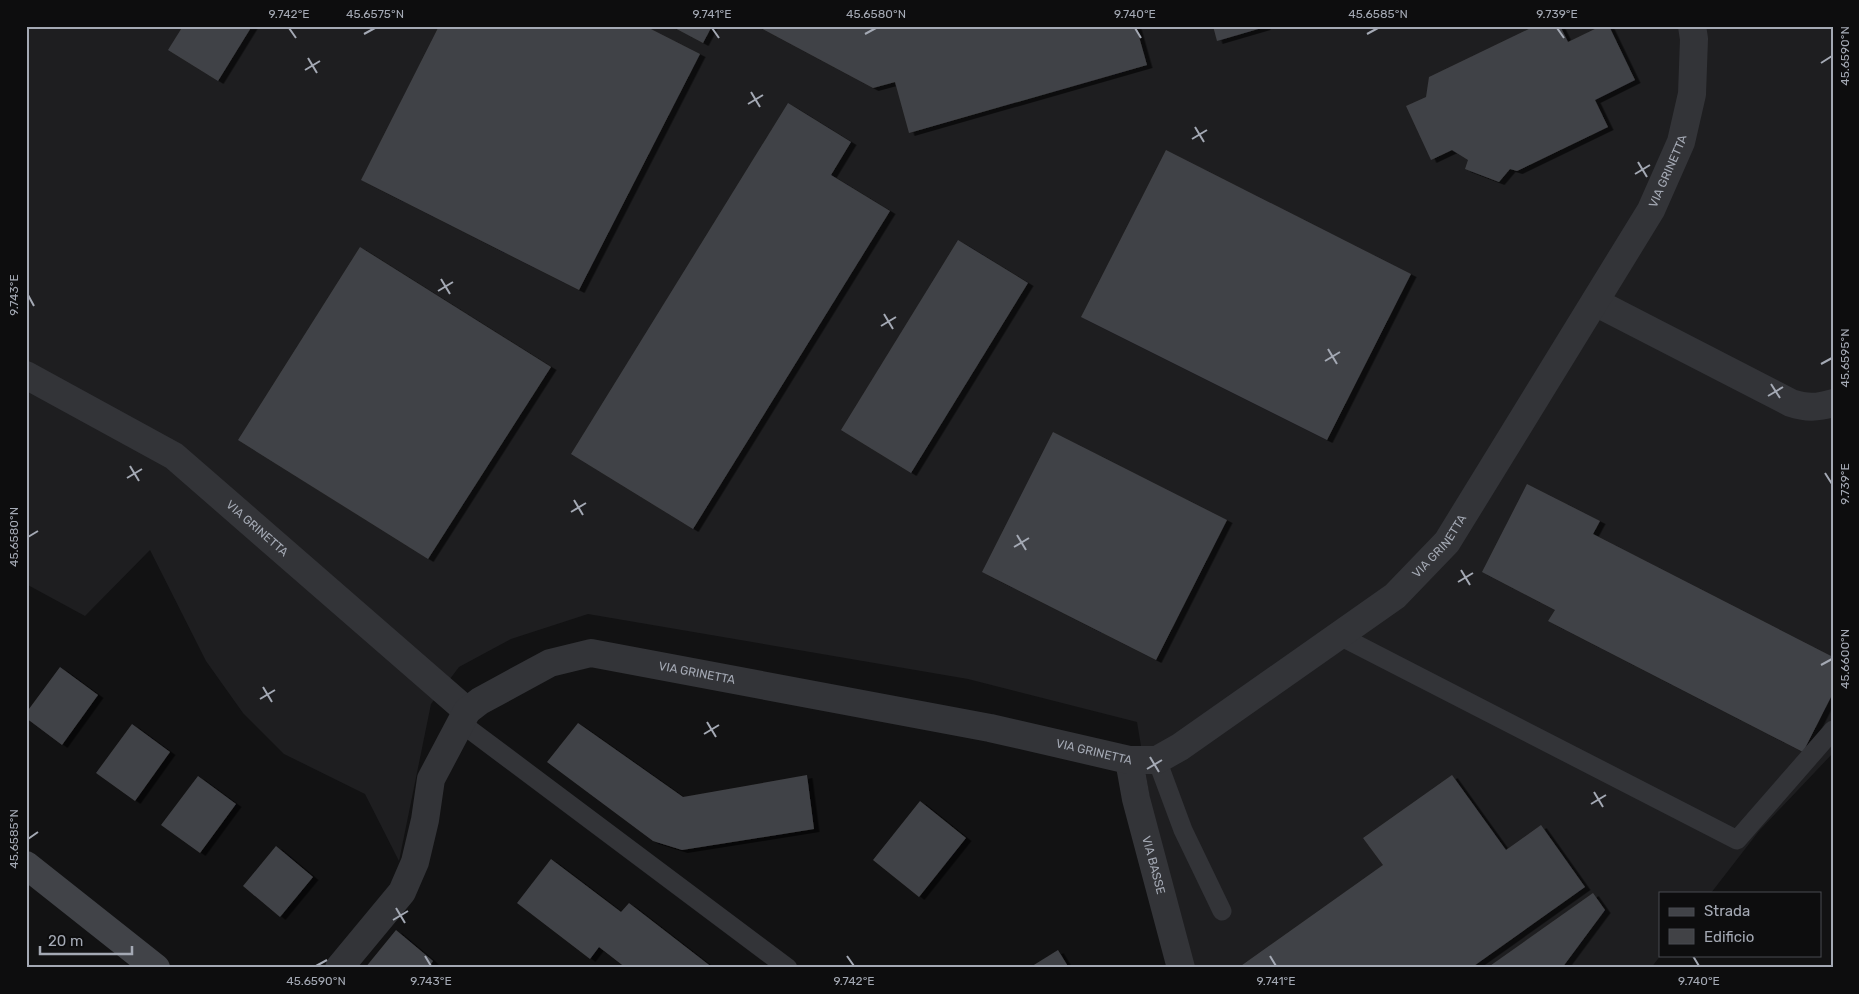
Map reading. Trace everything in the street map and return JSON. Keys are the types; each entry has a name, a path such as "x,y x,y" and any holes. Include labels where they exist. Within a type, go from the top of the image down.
{"main road":[{"path":"26,865 156,968"}],"street":[{"name":"VIA GRINETTA","path":"339,968 402,892 415,862 425,820 431,779 464,717 480,701 550,663 591,653 990,728 1129,760 1157,760 1180,747 1338,634 1395,596 1447,542 1651,210 1681,142 1692,94 1694,39 1692,26"},
{"path":"1595,302 1791,402 1805,407 1820,407 1833,403"},
{"name":"VIA GRINETTA","path":"26,375 174,456 464,717"},
{"name":"VIA BASSE","path":"1129,760 1136,799 1181,968"}],"lane":[{"path":"1338,634 1737,840 1833,730"},
{"path":"464,717 788,968"},
{"path":"1157,760 1183,830 1222,911"}],"shaded area":[{"path":"26,26 1833,26 1833,753 1759,831 1712,892 1659,892 1660,956 1651,968 1189,968 1154,824 1137,722 968,679 588,614 511,639 459,667 431,704 399,861 365,794 284,754 243,713 206,661 150,550 85,616 26,584"}],"building":[{"path":"183,26 252,26 218,81 168,50"},
{"path":"439,26 645,26 700,54 579,290 361,180"},
{"path":"671,26 712,26 703,43"},
{"path":"757,26 1136,26 1147,65 909,133 895,82 873,88"},
{"path":"1213,26 1265,26 1265,27 1217,41"},
{"path":"1535,26 1560,26 1568,42 1601,26 1609,26 1635,80 1595,100 1608,127 1517,171 1510,169 1499,182 1465,169 1468,160 1452,150 1431,160 1406,106 1426,97 1429,77"},
{"path":"788,103 851,142 831,175 890,211 693,529 571,454"},
{"path":"1166,150 1411,274 1327,440 1081,317"},
{"path":"958,240 1028,283 911,473 841,430"},
{"path":"360,247 551,367 428,559 238,440"},
{"path":"1053,432 1227,520 1156,660 982,572"},
{"path":"1527,484 1600,521 1593,534 1833,657 1833,693 1803,752 1548,621 1555,610 1482,572"},
{"path":"60,667 98,695 62,745 26,718 26,713"},
{"path":"578,723 683,797 807,775 814,829 682,850 653,841 547,762"},
{"path":"132,724 170,752 135,801 96,773"},
{"path":"1452,775 1506,850 1541,825 1585,887 1471,968 1238,968 1383,865 1363,838"},
{"path":"198,776 236,804 200,853 161,825"},
{"path":"920,801 966,838 919,897 873,860"},
{"path":"276,846 313,877 280,917 243,886"},
{"path":"551,859 621,912 629,903 713,968 626,968 599,947 590,959 517,903"},
{"path":"1593,893 1605,910 1562,968 1487,968"},
{"path":"396,930 433,961 428,968 365,968"},
{"path":"1058,950 1069,968 1029,968"}]}
